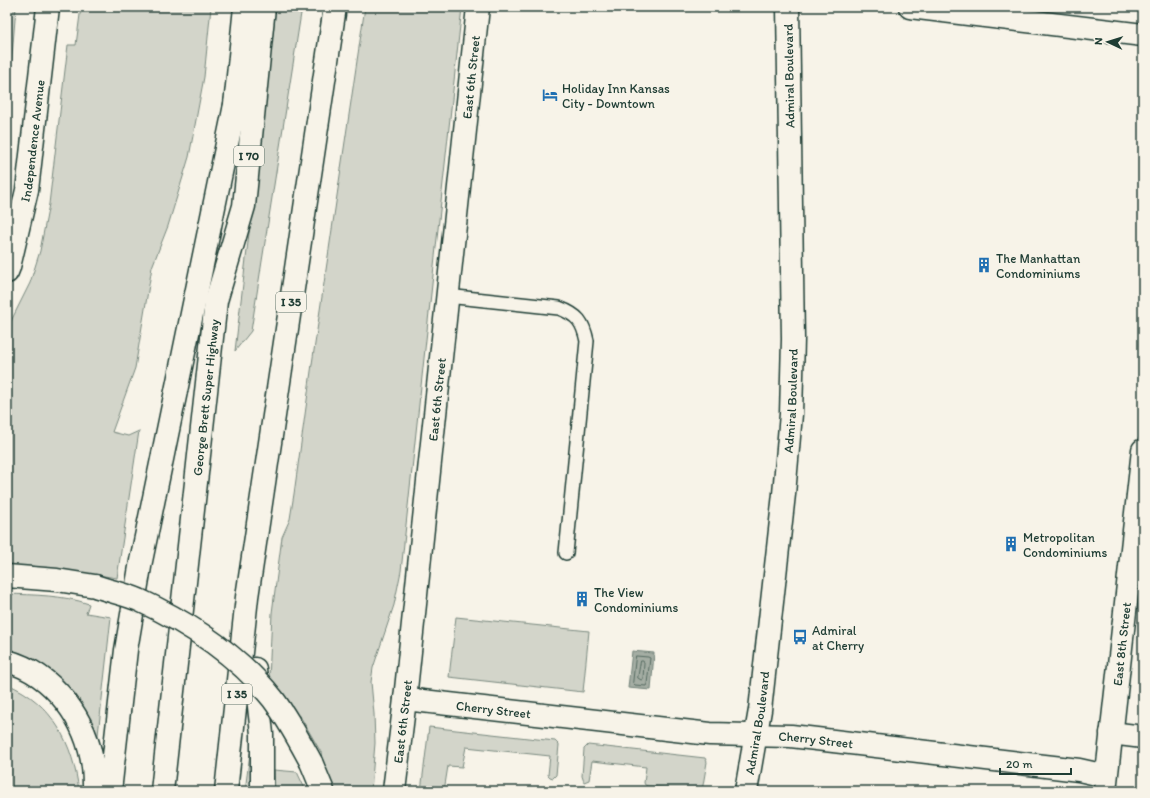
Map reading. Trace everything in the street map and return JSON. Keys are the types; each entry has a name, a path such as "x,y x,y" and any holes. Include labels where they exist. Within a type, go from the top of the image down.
{"main road":[{"name":"Independence Avenue","path":"7,272 27,190 48,7"},
{"path":"216,301 245,7"},
{"name":"George Brett Super Highway","path":"162,791 216,301 244,206 264,7"},
{"name":"I 35","path":"226,791 247,597 335,7"},
{"name":"East 6th Street","path":"394,791 478,7"},
{"name":"Admiral Boulevard","path":"746,791 756,735 778,548 791,414 794,339 788,7"},
{"path":"910,7 1143,35"},
{"path":"110,791 126,650 141,561 236,100"},
{"name":"East 8th Street","path":"1106,783 1111,733 1138,533 1143,450"},
{"path":"7,576 57,580 95,586 137,600 172,617 212,642 246,669 273,699 293,728 311,762 323,791"},
{"path":"247,597 262,734 262,791"},
{"path":"7,661 33,673 48,684 73,711 85,734 90,753 93,766 94,791"},
{"name":"Cherry Street","path":"405,699 710,734 791,736 1079,770 1106,783"},
{"path":"1111,733 1143,736"}],"lane":[{"path":"447,296 559,308 570,312 578,319 584,328 587,341 566,553"}],"shaded area":[{"path":"7,7 16,7 7,118"},
{"path":"81,7 211,7 204,77 189,157 168,226 152,267 135,368 112,432 128,436 139,431 117,578 98,575 97,580 7,569 7,329 30,283 40,251 49,204 68,45 76,45"},
{"path":"276,7 302,7 251,331 235,351"},
{"path":"365,7 462,7 401,571 394,605 373,668 371,682 375,743 371,791 333,791 320,755 322,754 300,716 296,718 269,680 272,613 282,537 290,519 294,494"},
{"path":"7,594 48,596 79,601 89,604 86,613 111,617 97,744 7,653"},
{"path":"456,617 589,631 583,692 449,677"},
{"path":"7,684 23,692 37,702 58,727 72,757 79,791 7,791"},
{"path":"429,727 555,741 559,745 556,775 553,778 548,775 550,756 466,747 462,767 448,766 444,791 421,791"},
{"path":"588,745 705,758 707,762 702,791 667,791 668,788 648,786 644,783 646,767 592,761 589,780 584,782 582,776 584,749"},
{"path":"252,750 254,754 250,791 245,791 250,753"},
{"path":"274,770 297,772 306,791 275,791"}],"water":[{"path":"632,651 654,653 651,690 628,688"}],"place":[{"name":"Holiday Inn Kansas City - Downtown","path":"550,95"},
{"name":"The Manhattan Condominiums","path":"984,265"},
{"name":"Metropolitan Condominiums","path":"1011,544"},
{"name":"The View Condominiums","path":"582,599"},
{"name":"Admiral at Cherry","path":"800,637"}]}
